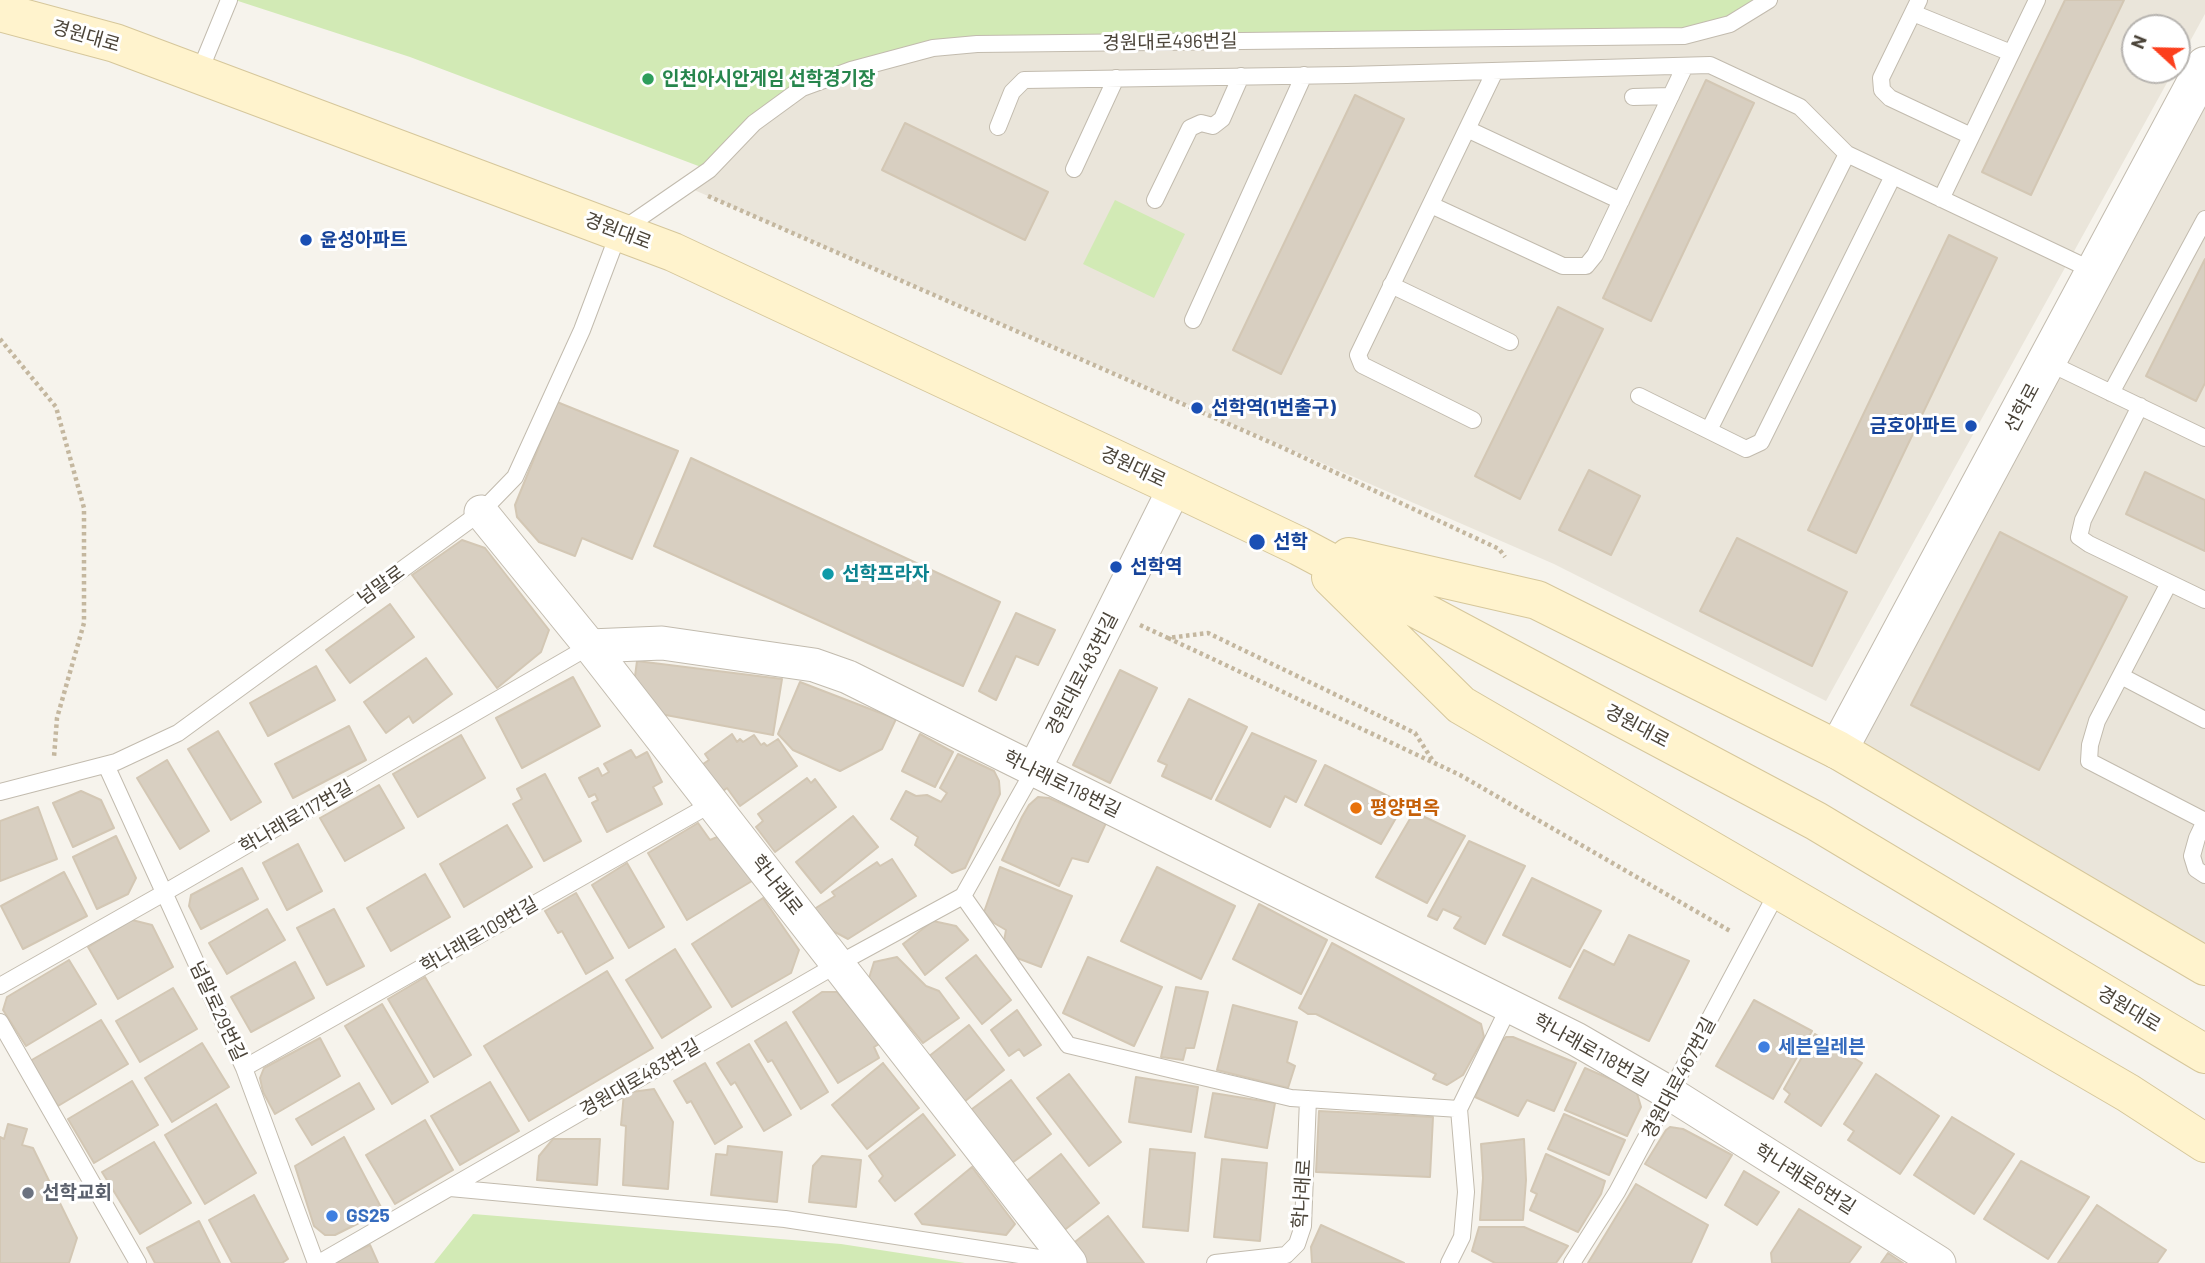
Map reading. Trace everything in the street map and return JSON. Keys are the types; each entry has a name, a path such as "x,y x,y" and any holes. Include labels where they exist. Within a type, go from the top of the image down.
{"main road":[{"name":"경원대로","path":"0,12 115,43 673,252 1175,487 1299,546 1816,821 2205,1054"},
{"path":"1299,546 1537,600 1838,750 2205,966"},
{"path":"1299,546 1461,705 2128,1093 2205,1143"}],"street":[{"name":"선학로","path":"1838,750 2205,66"},
{"name":"경원대로483번길","path":"1034,771 1175,487"},
{"name":"학나래로","path":"481,512 713,803 1069,1263"},
{"name":"학나래로118번길","path":"590,646 662,643 814,665 848,677 1576,1039 1671,1094"},
{"name":"학나래로6번길","path":"1671,1094 1938,1263"}],"lane":[{"path":"199,73 229,0"},
{"name":"경원대로496번길","path":"620,232 709,170 754,123 802,88 851,70 933,48 978,44 1684,36 1730,24 1769,0"},
{"path":"1941,199 2036,0"},
{"path":"1971,136 1890,98 1882,90 1881,78 1916,6 2011,53"},
{"path":"998,127 1012,92 1024,80 1710,65 1800,107 1847,154 2096,272"},
{"path":"1431,205 1563,266 1586,266 1595,255 1685,66"},
{"path":"1473,420 1362,365 1358,355 1495,71"},
{"path":"1193,320 1304,75"},
{"path":"1154,200 1190,128 1201,122 1213,126 1222,119 1241,76"},
{"path":"1074,169 1116,78"},
{"path":"1633,97 1671,96"},
{"path":"1467,128 1621,201"},
{"path":"1709,430 1847,154"},
{"path":"1639,396 1746,449 1761,442 1893,176"},
{"path":"2111,393 2205,219"},
{"name":"넘말로","path":"0,793 106,765 178,733 481,512 515,477 582,330 620,232"},
{"path":"1391,285 1510,342"},
{"path":"2047,362 2205,438"},
{"path":"2140,406 2083,520 2079,537 2205,600"},
{"path":"2169,583 2097,721 2090,745 2089,761 2205,821 2192,856 2196,869 2205,875"},
{"name":"학나래로117번길","path":"0,986 164,894 590,646"},
{"path":"2121,676 2205,720"},
{"name":"넘말로29번길","path":"106,765 244,1068 318,1263"},
{"name":"경원대로483번길","path":"318,1263 838,964 963,896 1034,771"},
{"name":"학나래로109번길","path":"244,1068 713,803"},
{"name":"경원대로467번길","path":"1572,1263 1617,1192 1779,888"},
{"path":"963,896 1068,1045 1291,1098 1458,1109 1466,1192 1462,1237 1449,1263"},
{"name":"학나래로118번길","path":"1458,1109 1509,1006"},
{"path":"0,1021 138,1263"},
{"name":"학나래로","path":"1215,1263 1286,1255 1297,1244 1303,1226 1308,1099"},
{"name":"학나래로","path":"450,1188 785,1219 1069,1263"}],"path":[{"path":"685,186 1281,447 1499,549"},
{"path":"0,339 56,407 84,508 84,623 57,718 52,779"},
{"path":"1114,612 1460,775 1750,943"},
{"path":"1168,638 1208,633 1415,733 1434,763"}],"shaded area":[{"name":"금호아파트","path":"1769,0 2205,0 2205,14 2191,40 2191,14 2121,14 2121,84 2166,84 1826,701 1554,564 685,186 802,88 933,48"},
{"path":"2205,71 2205,966 1838,750"}],"green space":[{"name":"인천아시안게임 선학경기장","path":"235,0 1769,0 1684,36 933,48 801,88 709,170 410,57"},
{"path":"1115,200 1185,234 1154,298 1083,264"},
{"path":"473,1214 841,1244 965,1263 434,1263"}],"building":[{"path":"2065,0 2124,0 2031,195 1982,172"},
{"path":"1706,80 1754,103 1651,321 1603,298"},
{"path":"1355,95 1404,119 1281,374 1233,350"},
{"path":"905,123 1048,192 1025,240 882,170"},
{"path":"1949,235 1997,258 1856,553 1808,530"},
{"path":"2205,259 2205,383 2196,401 2146,376"},
{"path":"1558,307 1603,329 1520,499 1475,476"},
{"path":"557,402 678,451 632,559 582,538 575,556 539,542 517,517 515,505"},
{"name":"선학프라자","path":"691,458 1000,602 963,686 654,546"},
{"path":"1589,470 1640,496 1611,555 1559,530"},
{"path":"2145,472 2205,500 2205,551 2126,514"},
{"path":"2000,532 2127,597 2039,770 1911,705"},
{"path":"1737,538 1847,592 1812,666 1700,611"},
{"path":"462,540 485,548 549,630 541,652 497,688 412,575"},
{"path":"390,604 414,637 350,683 326,650"},
{"path":"1016,613 1055,630 1038,665 1016,656 996,700 979,691"},
{"path":"426,658 452,694 413,723 409,716 386,733 364,702"},
{"path":"637,661 782,679 773,735 655,713 634,684"},
{"path":"316,666 335,700 268,736 250,703"},
{"path":"1120,670 1157,688 1110,783 1073,765"},
{"path":"573,677 600,726 522,768 496,718"},
{"path":"800,682 896,719 882,749 840,771 793,750 778,734"},
{"path":"1189,699 1247,727 1211,799 1162,776 1167,765 1158,761"},
{"path":"349,726 366,760 293,798 275,764"},
{"path":"218,731 261,802 231,820 188,749"},
{"path":"1252,733 1316,761 1296,802 1285,796 1270,827 1216,800"},
{"path":"732,734 737,742 740,739 743,742 754,735 761,745 764,743 767,746 778,739 797,766 740,806 727,788 719,794 700,766 709,760 705,754"},
{"path":"920,734 953,752 935,787 902,771"},
{"path":"461,735 485,778 418,817 393,774"},
{"path":"631,750 636,758 647,752 662,782 653,787 662,804 607,832 592,803 598,800 595,794 589,797 579,778 598,768 602,776 609,772 604,764"},
{"path":"958,754 994,771 999,781 1000,794 965,868 952,873 915,845 918,837 891,819 906,791 916,796 927,795 941,802 947,793 940,788"},
{"path":"167,760 209,831 180,849 137,778"},
{"path":"1325,765 1404,804 1381,844 1305,805"},
{"path":"545,774 581,841 544,861 513,804 522,799 517,789"},
{"path":"807,778 811,783 815,779 836,807 775,852 756,827 763,821 758,814"},
{"path":"379,785 404,828 345,861 320,818"},
{"path":"81,791 101,800 114,828 73,847 53,803"},
{"path":"1038,797 1049,798 1106,823 1088,862 1072,858 1059,886 1002,860 1022,817"},
{"path":"38,807 57,859 0,881 0,821"},
{"path":"1414,812 1465,836 1427,903 1376,877"},
{"path":"853,816 878,847 821,893 796,862"},
{"path":"698,823 710,840 722,835 752,881 687,920 648,853"},
{"path":"507,825 532,867 464,907 440,864"},
{"path":"116,836 136,878 128,894 97,909 73,857"},
{"path":"1469,841 1525,866 1485,944 1454,928 1461,917 1443,909 1437,920 1428,916"},
{"path":"298,844 322,891 287,910 263,863"},
{"path":"892,859 916,896 848,939 820,924 811,911 835,896 832,892 877,862 880,866"},
{"path":"627,863 664,927 629,948 592,885"},
{"path":"1000,867 1072,896 1041,967 1017,958 1004,941 1006,930 994,923 984,912"},
{"path":"1157,867 1235,906 1201,979 1121,941"},
{"path":"242,868 258,899 201,929 189,906 191,895"},
{"path":"64,872 87,916 23,949 1,906"},
{"path":"425,874 450,917 391,951 367,908"},
{"path":"1532,878 1601,911 1570,967 1503,935"},
{"path":"576,893 613,958 586,974 562,931 558,933 545,911"},
{"path":"763,898 799,950 791,973 732,1007 692,944"},
{"path":"1259,904 1327,940 1301,994 1233,959"},
{"path":"267,909 285,940 227,974 209,943"},
{"path":"334,909 364,966 327,985 297,928"},
{"path":"132,920 152,925 173,967 118,999 88,947"},
{"path":"933,921 956,926 968,940 925,975 903,944"},
{"path":"1629,935 1689,961 1649,1041 1559,998 1584,950 1614,965"},
{"path":"1332,943 1481,1024 1484,1037 1463,1075 1447,1085 1433,1079 1436,1074 1299,1008"},
{"path":"675,949 711,1007 662,1038 626,980"},
{"path":"976,955 1011,1000 982,1024 946,978"},
{"path":"897,957 926,986 939,991 959,1018 923,1043 869,978 874,962"},
{"path":"1088,957 1162,987 1134,1046 1063,1013"},
{"path":"69,960 96,1004 26,1046 3,1010 7,997"},
{"path":"295,962 314,998 251,1032 231,997"},
{"path":"607,971 653,1048 529,1121 484,1046"},
{"path":"425,977 471,1055 434,1077 388,999"},
{"path":"1176,987 1208,992 1194,1048 1186,1048 1183,1060 1161,1057"},
{"path":"173,988 197,1029 140,1062 116,1021"},
{"path":"822,992 837,992 881,1043 874,1047 879,1058 838,1083 793,1012"},
{"path":"1754,1000 1812,1031 1773,1099 1716,1066"},
{"path":"382,1004 428,1082 392,1104 345,1026"},
{"path":"1233,1005 1297,1022 1287,1062 1295,1066 1288,1088 1217,1070"},
{"path":"1017,1010 1041,1045 1024,1056 1019,1049 1009,1056 991,1030"},
{"path":"101,1020 128,1064 58,1106 30,1061"},
{"path":"786,1022 828,1092 801,1109 772,1060 768,1062 755,1041"},
{"path":"969,1025 1004,1070 964,1102 928,1057"},
{"path":"1815,1034 1862,1063 1821,1126 1785,1102 1790,1094 1784,1089"},
{"path":"1506,1037 1513,1037 1576,1063 1554,1111 1527,1100 1518,1116 1475,1097"},
{"path":"320,1038 340,1076 275,1114 263,1092 260,1078 264,1068"},
{"path":"202,1043 229,1087 172,1122 145,1078"},
{"path":"749,1044 791,1115 764,1131 735,1082 731,1085 717,1063"},
{"path":"705,1063 742,1127 715,1144 691,1101 687,1103 674,1081"},
{"path":"883,1063 919,1108 867,1149 832,1105"},
{"path":"1585,1068 1636,1090 1641,1107 1627,1136 1565,1110"},
{"path":"1069,1074 1121,1142 1089,1166 1037,1098"},
{"path":"1876,1074 1939,1116 1900,1174 1848,1140 1854,1131 1844,1124"},
{"path":"1136,1077 1198,1087 1191,1132 1129,1122"},
{"path":"1011,1080 1051,1134 1008,1166 968,1112"},
{"path":"132,1081 158,1125 94,1163 68,1119"},
{"path":"490,1082 519,1131 460,1165 431,1116"},
{"path":"359,1083 374,1109 312,1145 296,1119"},
{"path":"654,1089 673,1122 668,1189 623,1185 626,1126 621,1125 624,1093"},
{"path":"1213,1093 1275,1103 1267,1148 1205,1137"},
{"path":"216,1104 256,1173 205,1204 165,1135"},
{"path":"1319,1111 1433,1117 1430,1177 1316,1172"},
{"path":"923,1114 955,1155 895,1201 879,1181 883,1176 869,1156"},
{"path":"1564,1114 1625,1140 1609,1175 1548,1149"},
{"path":"1952,1117 2014,1154 1974,1214 1914,1175"},
{"path":"425,1120 453,1170 395,1204 366,1155"},
{"name":"선학교회","path":"8,1124 27,1129 22,1145 33,1148 77,1238 69,1263 0,1263 0,1137 4,1139"},
{"path":"1670,1127 1683,1129 1732,1155 1706,1198 1645,1164"},
{"path":"344,1137 383,1211 335,1235 325,1235 314,1226 295,1166"},
{"path":"553,1139 600,1139 597,1185 537,1180 539,1156"},
{"path":"1524,1139 1526,1180 1523,1220 1480,1220 1483,1178 1481,1144"},
{"path":"154,1142 191,1203 140,1234 102,1172"},
{"path":"728,1146 782,1152 777,1202 711,1195 716,1154 727,1155"},
{"path":"1150,1149 1195,1153 1188,1231 1143,1227"},
{"path":"1061,1154 1099,1203 1062,1232 1024,1183"},
{"path":"1546,1154 1605,1181 1601,1194 1578,1232 1530,1210 1537,1194 1531,1191"},
{"path":"822,1156 861,1160 856,1207 809,1202 813,1166"},
{"path":"1222,1159 1267,1163 1260,1241 1214,1237"},
{"path":"2021,1161 2089,1197 2048,1259 1984,1219"},
{"path":"972,1167 1015,1224 1006,1235 922,1224 915,1214"},
{"path":"1744,1171 1779,1192 1757,1225 1725,1205"},
{"path":"1636,1184 1708,1225 1691,1263 1588,1263"},
{"path":"254,1195 288,1259 282,1263 232,1263 209,1220"},
{"path":"2097,1205 2166,1250 2157,1263 2058,1263"},
{"path":"1799,1209 1861,1247 1849,1263 1772,1263 1771,1253"},
{"path":"1108,1216 1144,1263 1085,1263 1071,1245"},
{"path":"199,1221 220,1263 155,1263 147,1248"},
{"path":"1321,1225 1404,1263 1312,1263 1311,1247"},
{"path":"1479,1227 1524,1227 1568,1246 1556,1263 1495,1263 1472,1251"},
{"path":"370,1245 378,1263 338,1263 339,1259"},
{"path":"1888,1253 1903,1263 1881,1263"}],"place":[{"name":"인천아시안게임 선학경기장","path":"648,79"},
{"name":"윤성아파트","path":"306,240"},
{"name":"선학역(1번출구)","path":"1197,408"},
{"name":"금호아파트","path":"1971,426"},
{"name":"선학","path":"1257,542"},
{"name":"선학역","path":"1116,567"},
{"name":"선학프라자","path":"828,574"},
{"name":"평양면옥","path":"1356,808"},
{"name":"세븐일레븐","path":"1764,1047"},
{"name":"선학교회","path":"28,1193"},
{"name":"GS25","path":"332,1216"}]}
